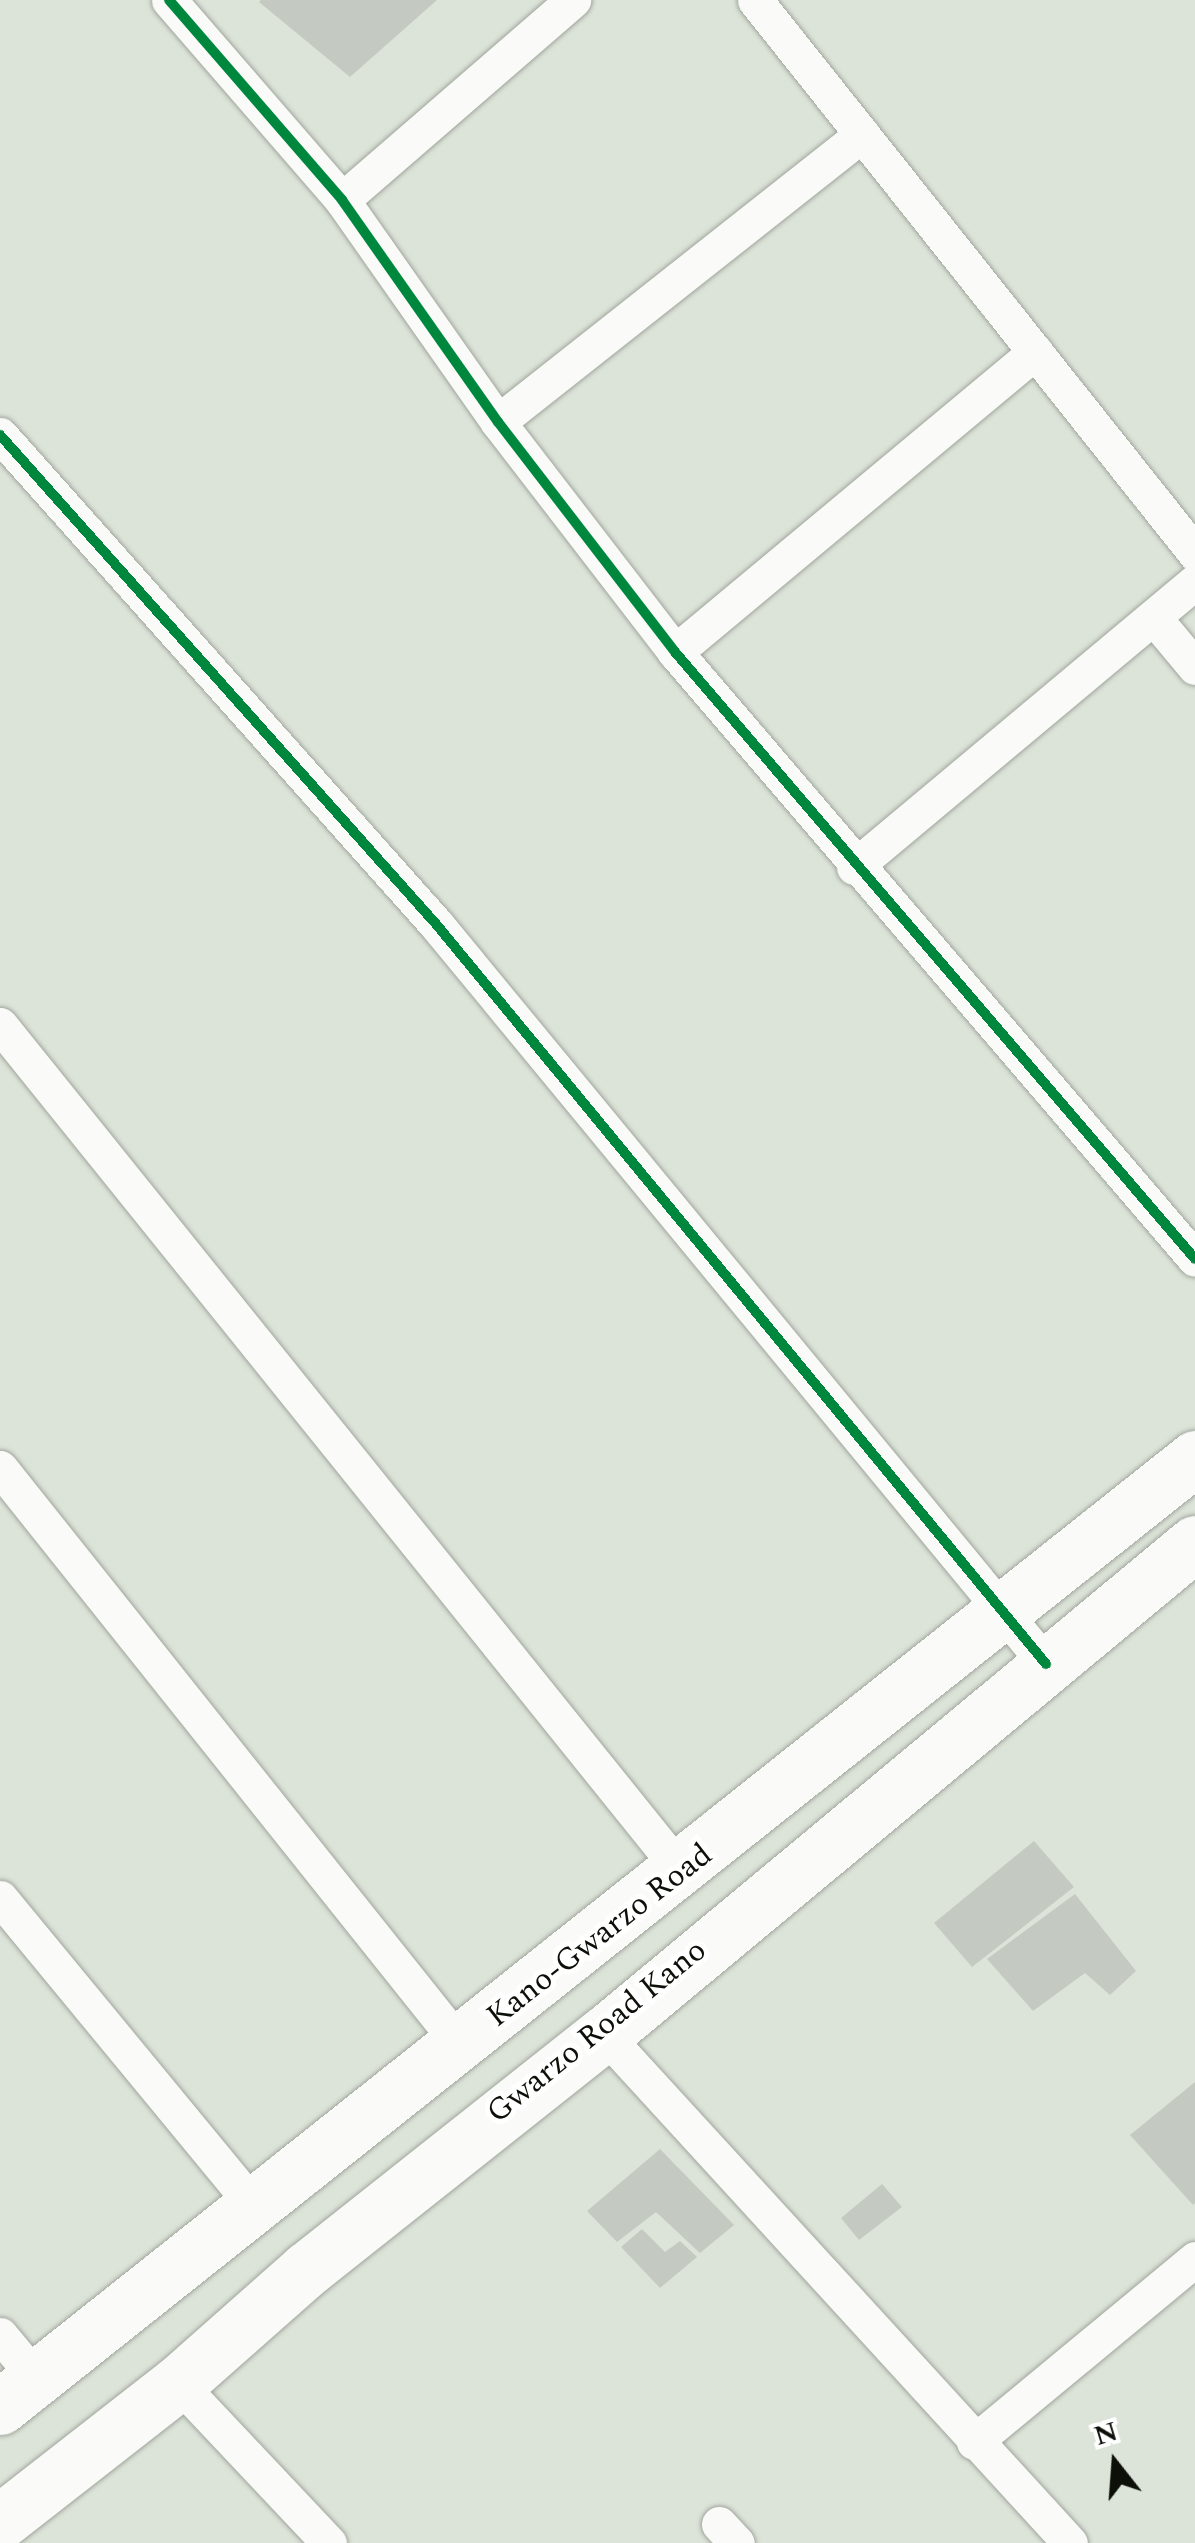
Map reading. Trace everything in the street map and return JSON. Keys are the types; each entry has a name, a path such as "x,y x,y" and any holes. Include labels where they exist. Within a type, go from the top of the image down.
{"main road":[{"name":"Kano-Gwarzo Road","path":"18,2392 682,1871 1195,1458"},
{"name":"Gwarzo Road Kano","path":"0,2522 178,2382 306,2268 604,2034 1195,1543"}],"street":[{"path":"170,0 342,200 498,422 674,652 854,867 1195,1259"},
{"path":"342,200 573,0"},
{"path":"755,0 1195,553"},
{"path":"498,422 862,135"},
{"path":"674,652 1035,352"},
{"path":"0,436 436,924 1046,1664"},
{"path":"854,867 1195,582"},
{"path":"1154,618 1195,667"},
{"path":"0,1025 682,1871"},
{"path":"0,1468 461,2046"},
{"path":"0,1898 256,2209"},
{"path":"604,2034 1070,2543"},
{"path":"974,2442 1195,2259"},
{"path":"0,2335 18,2392"},
{"path":"178,2382 329,2543"}],"building":[{"path":"261,0 437,0 350,77 259,2"},
{"path":"1034,1841 1074,1887 972,1967 934,1923"},
{"path":"1075,1894 1136,1971 1110,1995 1085,1973 1033,2011 987,1959"},
{"path":"1195,2082 1195,2203 1193,2205 1130,2135"},
{"path":"660,2149 734,2225 700,2253 656,2212 617,2242 587,2211"},
{"path":"882,2184 902,2207 859,2240 841,2218"},
{"path":"642,2229 665,2252 680,2241 697,2257 660,2288 621,2247"}],"cycle path":[{"path":"169,0 342,200 498,422 675,652 1195,1259"},
{"path":"0,435 436,924 1046,1664"}]}
